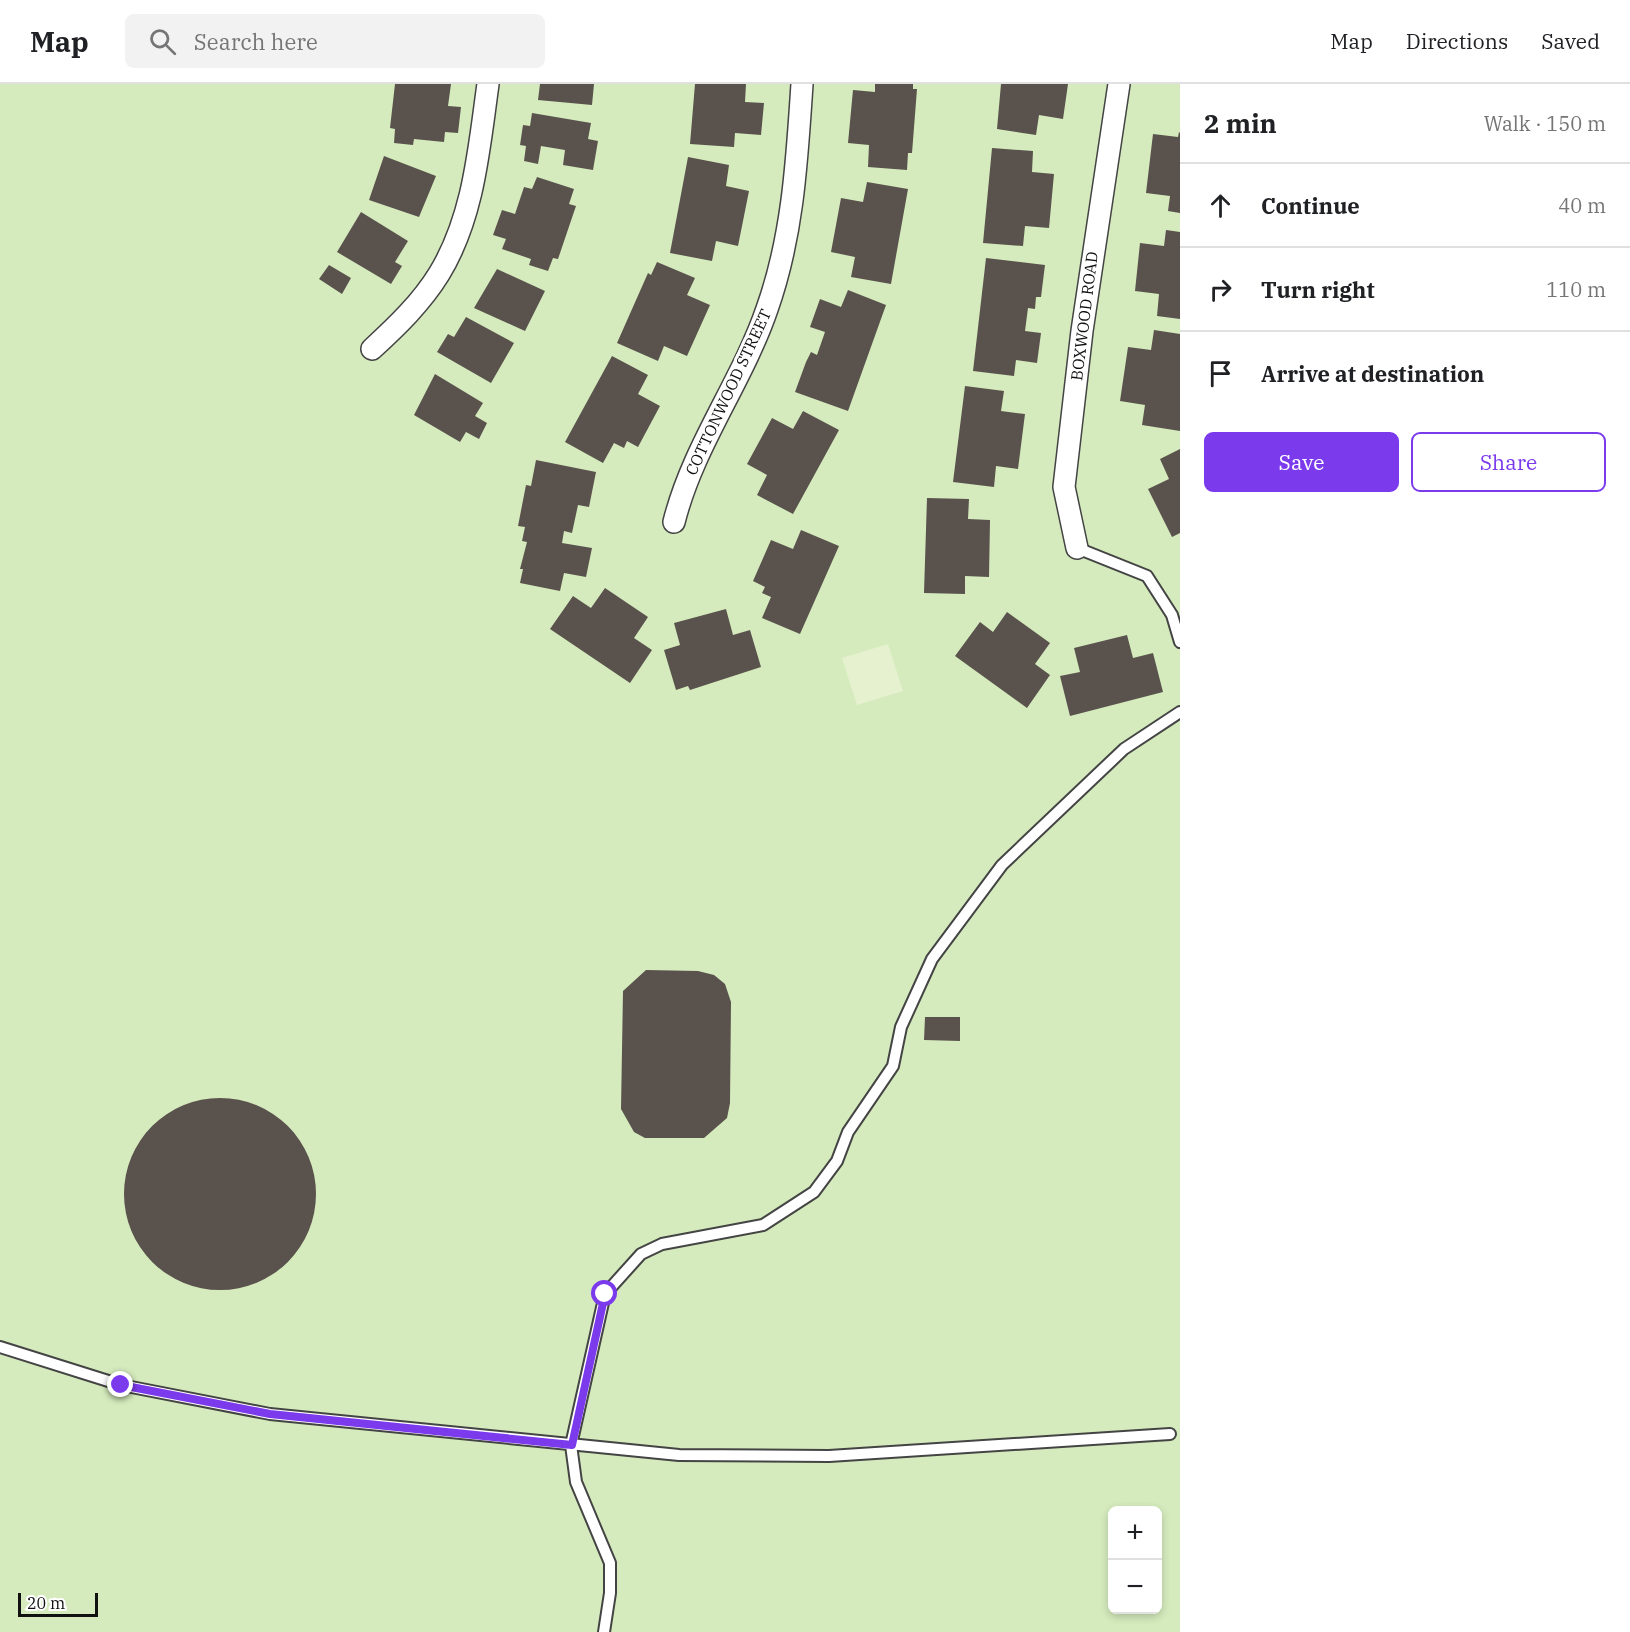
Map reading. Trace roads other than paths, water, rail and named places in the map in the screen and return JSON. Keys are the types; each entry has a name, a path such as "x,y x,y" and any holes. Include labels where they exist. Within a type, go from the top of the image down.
{"street":[{"path":"372,349 408,315 439,273 464,221 478,158 488,84"},
{"name":"COTTONWOOD STREET","path":"674,522 682,489 767,310 787,240 797,163 802,84"},
{"name":"BOXWOOD ROAD","path":"1077,548 1064,487 1099,200 1119,84"}],"lane":[{"path":"1077,548 1147,576 1172,615 1180,642"},
{"path":"604,1632 610,1593 610,1563 576,1482 572,1445 605,1294 641,1254 662,1244 763,1225 814,1192 837,1161 848,1132 892,1066 901,1027 932,959 1002,865 1125,749 1180,712"},
{"path":"0,1347 121,1385 270,1414 679,1455 828,1456 1170,1434"}]}
